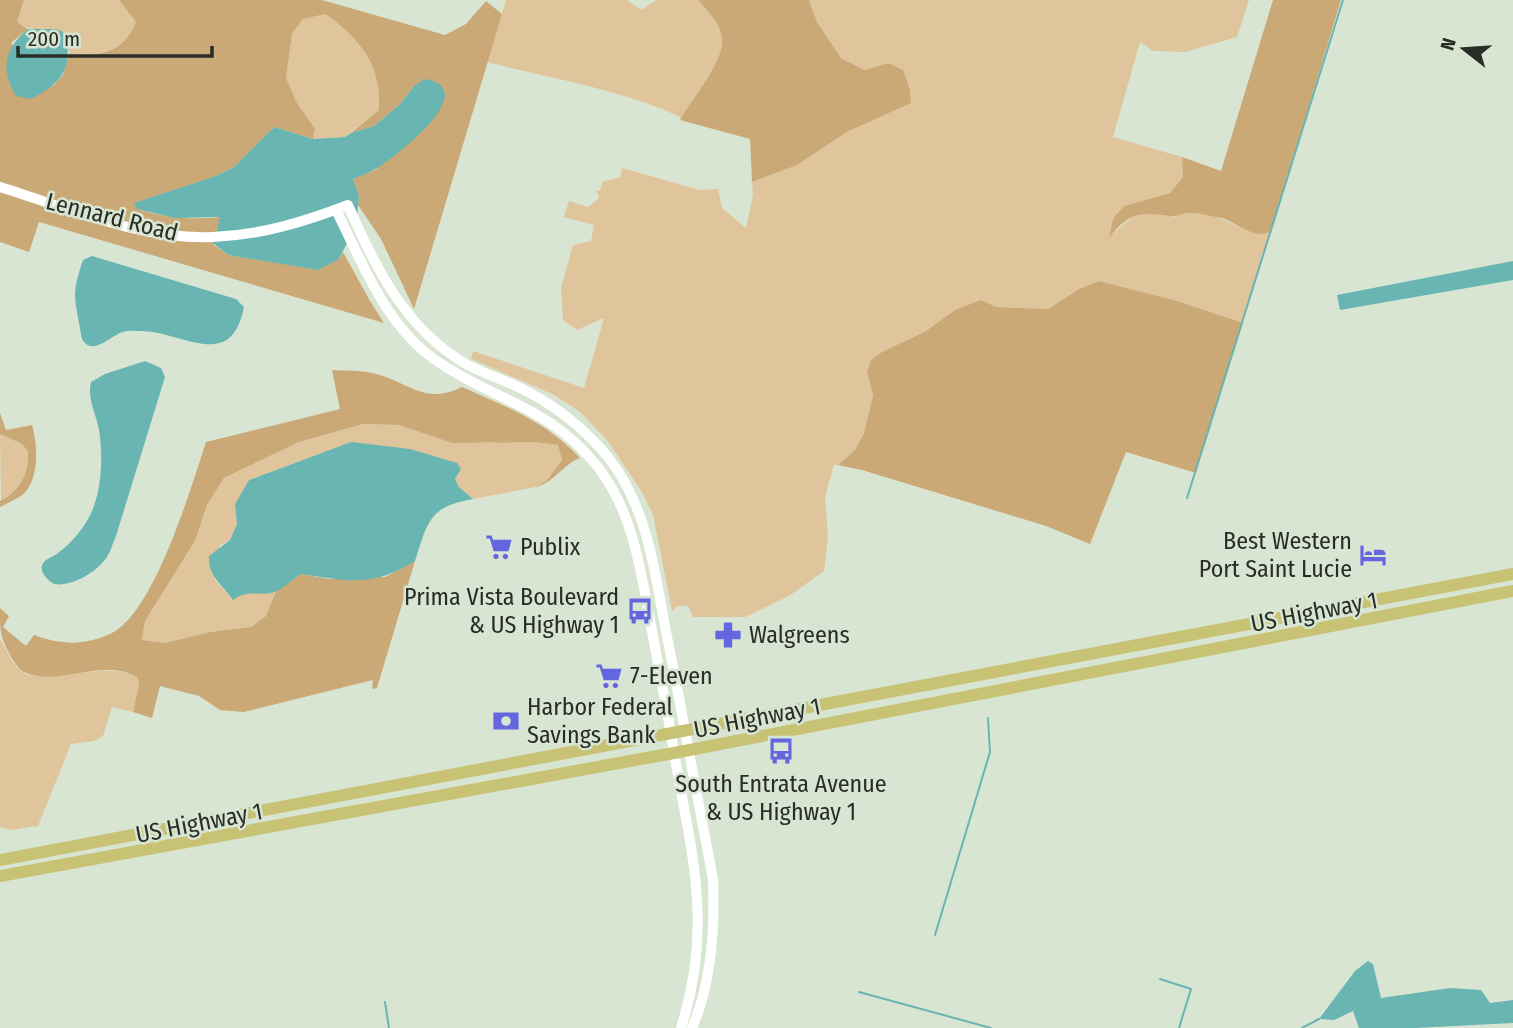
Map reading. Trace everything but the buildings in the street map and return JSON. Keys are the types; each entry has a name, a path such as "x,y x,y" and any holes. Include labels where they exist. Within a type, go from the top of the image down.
{"main road":[{"name":"US Highway 1","path":"0,860 1513,574"},
{"name":"US Highway 1","path":"0,876 674,753 1513,591"},
{"path":"1037,682 1075,658"},
{"path":"1017,686 1053,663"},
{"path":"685,731 713,879 714,903 710,958 692,1028"},
{"path":"671,734 697,878 699,920 697,958 681,1028"},
{"path":"266,827 271,818 290,806"},
{"path":"239,832 255,820 259,811"}],"street":[{"name":"Lennard Road","path":"0,187 126,225 173,235 212,237 263,232 298,224 348,205 386,282 422,330 458,359 553,407 581,429 608,457 625,483 643,523 653,562 685,731"},
{"path":"336,210 377,292 393,317 414,340 432,358 450,370 547,419 590,458 613,489 631,528 639,560 671,734"}],"shaded area":[{"path":"0,0 24,0 17,22 28,29 11,43 53,86 63,75 69,54 91,55 109,51 117,47 131,32 136,22 119,0 322,0 445,35 466,24 486,1 502,14 414,309 381,239 358,205 359,196 353,179 377,169 414,86 400,104 374,126 351,133 379,110 379,93 366,54 349,34 326,14 303,19 292,34 286,78 297,103 315,129 313,139 274,127 234,167 216,176 135,203 138,209 169,216 221,217 216,234 173,232 137,225 0,184"},
{"path":"24,0 119,0 136,22 124,40 109,51 91,55 69,54 66,33 30,28 17,22"},
{"path":"506,0 627,0 641,10 656,0 698,0 718,26 722,46 708,78 682,118 612,92 487,62"},
{"path":"698,0 809,0 817,22 841,58 865,70 888,63 903,70 911,103 847,132 797,165 752,182 750,139 680,120 707,80 722,47 719,27"},
{"path":"809,0 1249,0 1237,37 1185,52 1153,51 1140,42 1113,137 1182,157 1183,177 1170,193 1124,206 1110,236 1137,213 1153,212 1175,217 1188,212 1215,216 1246,230 1267,234 1271,232 1243,323 1174,300 1099,281 1079,289 1048,309 996,307 955,310 926,331 882,352 867,372 873,395 864,433 855,450 838,465 834,465 825,497 828,537 824,571 789,596 745,617 693,617 688,606 678,606 672,611 653,515 642,492 607,440 579,411 552,394 471,359 473,351 584,388 604,318 577,330 563,320 561,288 573,245 591,241 594,225 564,217 569,201 588,207 599,198 596,190 600,191 602,182 620,177 622,168 700,190 718,189 722,208 746,228 753,195 752,182 797,165 847,132 910,103 888,63 865,70 841,58 817,22"},
{"path":"1273,0 1341,0 1271,232 1253,233 1225,219 1200,214 1143,214 1130,218 1109,238 1113,219 1124,206 1170,193 1183,177 1182,157 1221,171"},
{"path":"326,14 359,44 366,54 376,79 379,110 345,137 313,139 314,129 297,103 286,78 292,34 303,19"},
{"path":"0,191 103,223 213,241 213,244 228,255 269,261 339,259 343,252 384,323 39,222 29,252 0,242"},
{"path":"1099,281 1174,300 1243,323 1196,473 1126,452 1090,544 1046,526 838,465 855,450 864,433 873,395 867,372 871,360 882,352 926,331 955,310 981,300 996,307 1048,309 1079,289"},
{"path":"332,370 372,373 426,393 437,394 462,387 510,408 540,425 580,458 548,482 536,487 547,480 562,460 558,445 534,442 452,443 399,425 363,424 299,442 224,478 207,505 195,541 145,621 142,640 165,643 210,632 251,627 266,616 276,591 301,574 329,579 385,577 415,561 377,688 372,689 373,680 244,712 220,710 199,696 160,686 152,718 133,712 139,685 137,677 109,670 50,677 36,676 19,668 3,640 0,608 9,616 3,627 26,646 34,635 73,643 112,633 128,620 157,575 181,516 206,442 340,409"},
{"path":"0,413 6,430 32,425 36,463 32,482 27,490 0,507 0,501 22,481 27,467 28,451 22,444 0,434"},
{"path":"363,424 399,425 452,443 534,442 558,445 562,460 547,480 536,487 473,499 459,487 455,479 351,442 249,480 235,504 237,524 230,540 220,545 215,580 233,599 248,593 276,591 266,616 251,627 210,632 165,643 142,640 145,621 195,541 207,505 224,478 299,442"},
{"path":"0,434 22,444 29,451 28,468 23,480 1,501"},
{"path":"0,639 18,668 31,675 43,677 123,672 137,677 139,685 133,712 112,707 103,736 94,741 71,744 38,826 10,830 0,827"}],"water":[{"path":"28,29 56,29 66,33 68,46 63,74 51,87 31,99 16,96 6,68 9,52"},
{"path":"425,79 440,85 445,95 441,108 431,122 402,150 379,167 353,179 359,196 357,217 353,206 262,229 216,234 220,217 175,218 137,209 134,203 216,176 234,167 274,127 313,139 345,137 374,126 400,104 414,86"},
{"path":"335,214 348,241 339,259 318,270 228,255 213,243 290,228"},
{"path":"92,256 236,299 244,307 237,327 228,339 216,344 202,344 155,332 125,331 99,345 89,346 81,336 75,294 83,260"},
{"path":"1513,261 1513,280 1340,310 1337,295"},
{"path":"145,361 161,368 165,377 111,549 103,563 91,573 76,581 54,584 44,574 42,565 78,534 92,511 98,492 101,450 91,401 91,382 105,374"},
{"path":"351,442 410,449 457,463 461,469 455,479 459,487 473,499 458,502 438,512 427,526 415,561 399,570 360,580 301,574 277,591 239,596 233,600 213,575 209,556 230,540 237,524 235,504 249,480"},
{"path":"1368,961 1373,964 1381,998 1450,988 1481,990 1490,1003 1513,1000 1513,1023 1359,1028 1353,1011 1334,1020 1319,1019 1355,971"}],"waterway":[{"path":"1187,498 1343,0"},
{"path":"935,935 990,752 988,718"},
{"path":"1160,979 1191,989 1179,1028"},
{"path":"859,992 991,1028"},
{"path":"385,1002 389,1028"},
{"path":"1302,1028 1319,1019"}],"place":[{"name":"Publix","path":"499,547"},
{"name":"Best Western Port Saint Lucie","path":"1373,555"},
{"name":"Prima Vista Boulevard & US Highway 1","path":"640,611"},
{"name":"Walgreens","path":"728,635"},
{"name":"7-Eleven","path":"609,676"},
{"name":"Harbor Federal Savings Bank","path":"506,721"},
{"name":"South Entrata Avenue & US Highway 1","path":"781,751"}]}
